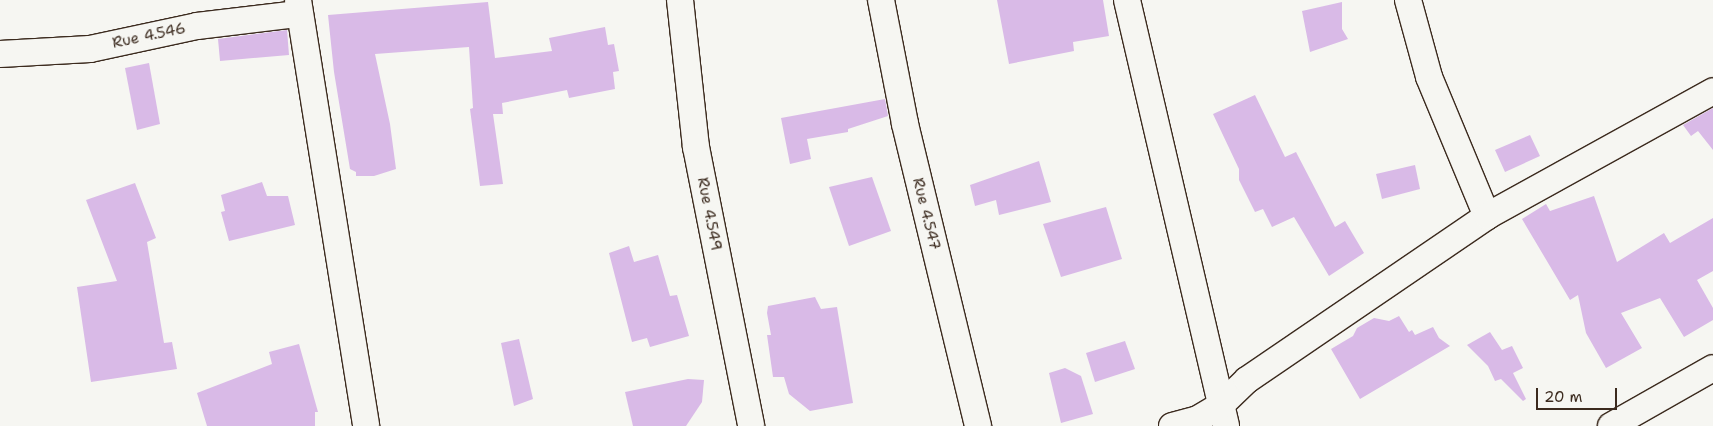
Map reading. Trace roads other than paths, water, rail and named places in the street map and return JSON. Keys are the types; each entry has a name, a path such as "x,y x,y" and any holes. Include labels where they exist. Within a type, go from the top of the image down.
{"street":[{"name":"Rue 4.549","path":"680,0 696,147 751,426"},
{"name":"Rue 4.547","path":"881,0 905,124 978,426"},
{"path":"1127,0 1224,415"},
{"path":"1408,0 1429,77 1487,216"},
{"path":"298,7 366,426"},
{"name":"Rue 4.546","path":"0,54 90,49 298,7"},
{"path":"1172,426 1224,415 1247,380 1487,216 1713,91"},
{"path":"1611,426 1713,368"}]}
